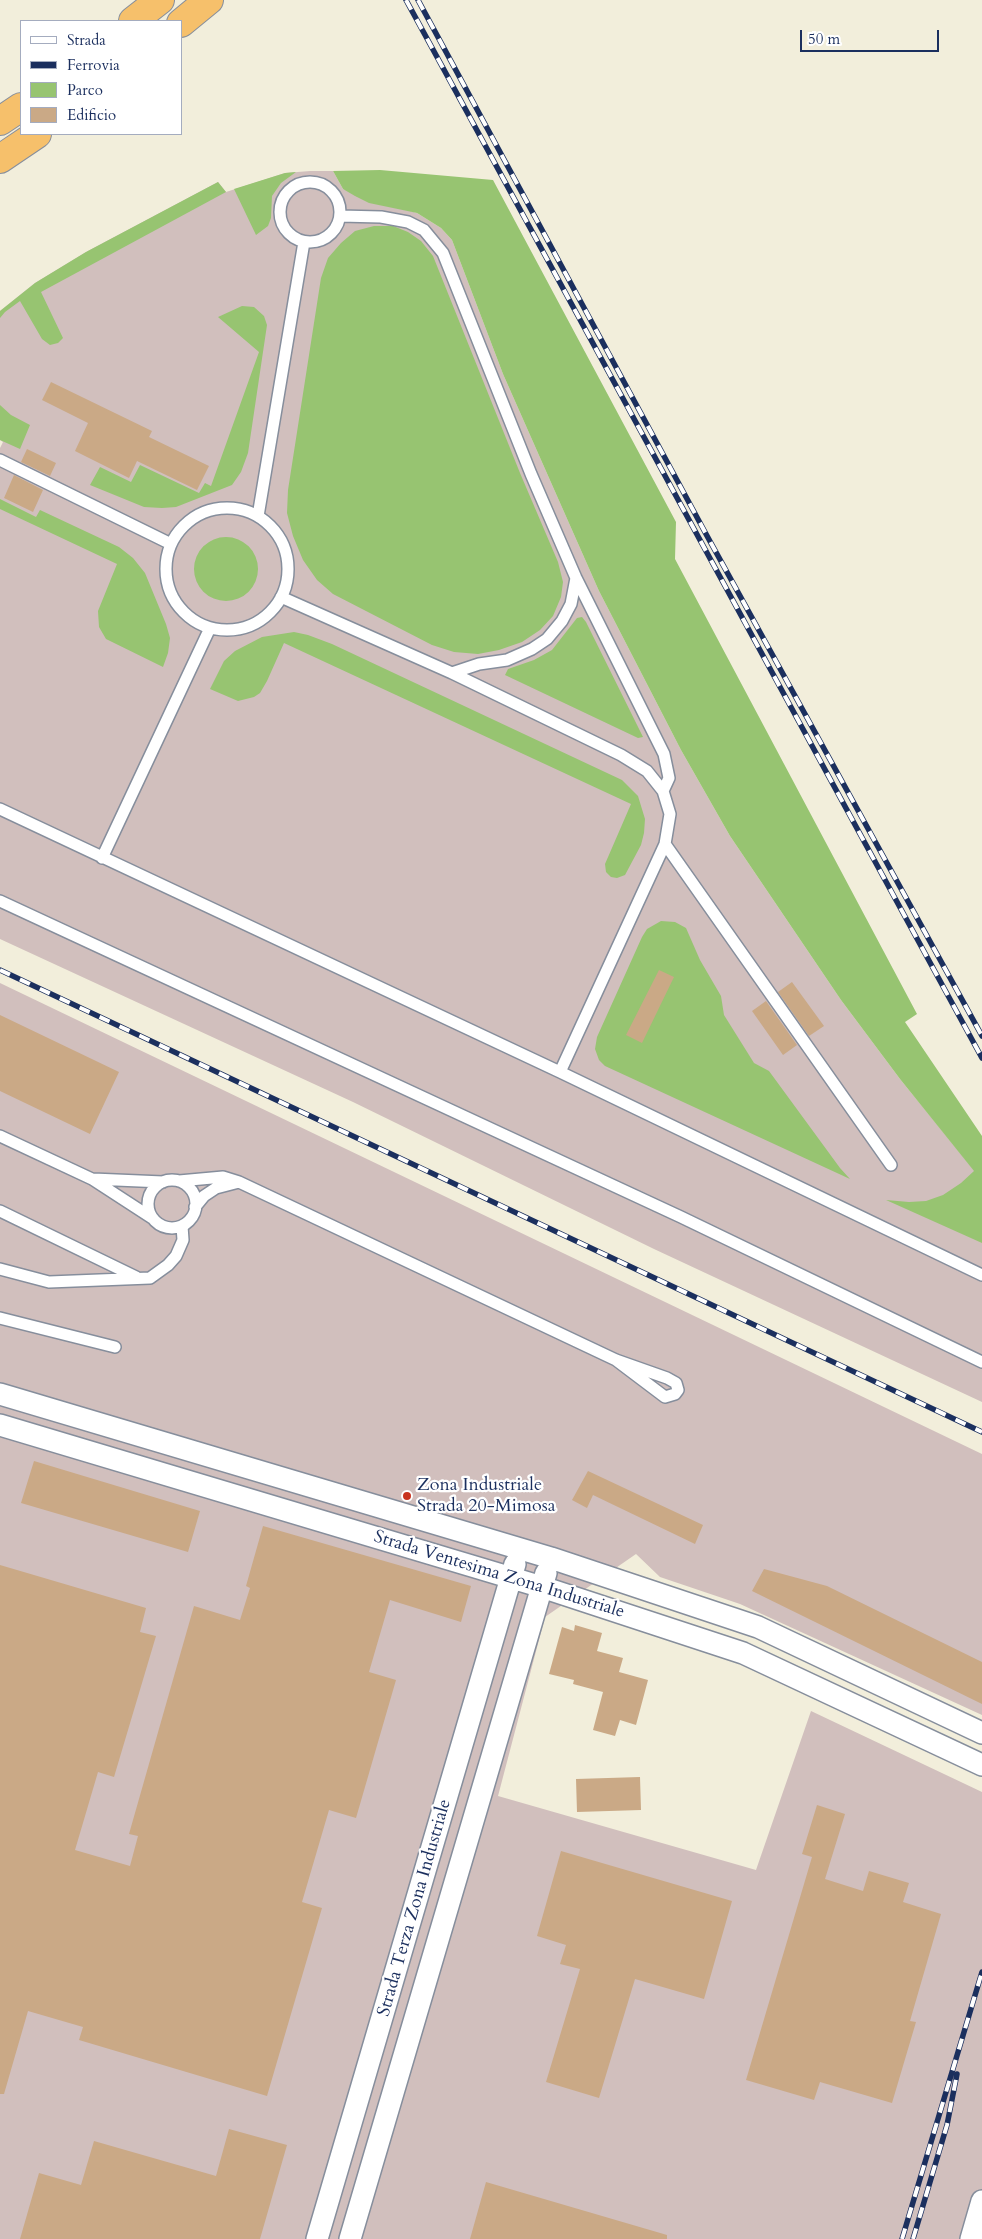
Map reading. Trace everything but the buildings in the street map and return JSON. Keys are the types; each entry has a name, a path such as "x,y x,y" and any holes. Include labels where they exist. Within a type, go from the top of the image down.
{"highway":[{"path":"114,20 136,0"},
{"path":"135,20 160,0"},
{"path":"182,22 209,0"},
{"path":"0,121 20,108"},
{"path":"0,159 36,135"}],"street":[{"name":"Strada Ventesima Zona Industriale","path":"0,1394 551,1558 758,1627 982,1733"},
{"name":"Strada Ventesima Zona Industriale","path":"0,1426 542,1586 743,1653 982,1765"},
{"path":"244,1498 253,1469"},
{"path":"376,1537 384,1509"},
{"name":"Strada Terza Zona Industriale","path":"318,2239 520,1549"},
{"name":"Strada Terza Zona Industriale","path":"350,2239 551,1558"},
{"path":"487,1663 516,1673"},
{"path":"887,1722 899,1694"},
{"path":"437,1834 466,1842"},
{"path":"971,2239 982,2201"}],"lane":[{"path":"314,182 329,188 338,200 340,216 336,228 328,237 316,242 304,242 290,235 281,222 280,207 286,193 299,183 314,182"},
{"path":"340,216 381,217 408,222 424,230 443,254 531,474 576,578 664,754 669,778 663,791"},
{"path":"258,516 304,242"},
{"path":"0,460 171,544"},
{"path":"234,508 258,516 275,532 285,552 287,575 281,598 268,614 251,625 231,630 210,628 191,619 177,604 168,585 166,564 171,544 186,523 208,510 234,508"},
{"path":"452,673 480,664 507,660 532,649 547,639 562,621 571,604 576,578"},
{"path":"281,598 452,673 621,755 647,772 663,791 670,814 665,844 560,1072"},
{"path":"102,858 210,628"},
{"path":"0,809 560,1072 982,1275"},
{"path":"665,844 891,1165"},
{"path":"0,901 672,1212 982,1362"},
{"path":"0,1136 92,1179 166,1227 182,1226 188,1221 204,1196 216,1188 239,1182"},
{"path":"92,1179 163,1182 223,1176 616,1360 667,1378 676,1383 678,1390 675,1394 666,1397 616,1360"},
{"path":"179,1181 192,1191 196,1207"},
{"path":"152,1218 148,1210 150,1193 163,1182"},
{"path":"0,1211 138,1278"},
{"path":"0,1269 49,1282 150,1278 172,1260 184,1240 182,1226"},
{"path":"0,1318 115,1347"}],"shaded area":[{"path":"333,171 343,189 417,213 441,228 452,240 503,374 599,591 681,750 730,836 841,1000 900,1079 982,1180 982,1402 654,1249 353,1102 0,939 0,448 3,442 0,440 0,311 35,283 86,252 218,182 226,192 285,173"},
{"path":"0,983 982,1454 982,1715 740,1604 660,1577 636,1554 545,1617 498,1796 756,1870 811,1711 982,1792 982,2239 0,2239"}],"green space":[{"path":"380,170 493,180 676,522 675,559 917,1014 905,1022 982,1136 982,1243 886,1200 926,1201 943,1195 961,1183 974,1171 900,1079 841,1000 730,836 681,750 599,591 503,374 452,240 441,228 417,213 369,203 355,196 343,189 333,171"},
{"path":"296,172 281,183 272,196 271,218 268,226 256,235 234,189 285,173"},
{"path":"218,182 226,192 41,292 63,338 58,343 50,345 42,339 20,301 0,318 0,311 35,283 86,252"},
{"path":"374,226 393,226 408,232 421,241 433,256 520,473 558,562 563,582 561,597 553,616 540,630 522,642 499,650 478,654 454,652 432,645 333,594 317,580 303,560 293,536 287,513 288,490 321,278 328,258 341,243 355,231"},
{"path":"242,306 254,307 264,316 267,325 248,453 241,472 232,485 176,507 162,508 144,507 90,485 100,467 131,482 140,465 199,493 205,483 211,486 259,352 218,317"},
{"path":"0,405 11,415 30,425 20,449 0,440"},
{"path":"0,499 36,517 40,510 119,547 133,558 145,573 170,638 168,653 163,667 106,639 99,627 98,611 117,564 0,509"},
{"path":"226,537 244,543 252,551 258,569 252,587 244,595 226,601 208,595 200,587 194,569 200,551 208,543"},
{"path":"582,617 643,737 638,738 505,675 508,669 534,660 552,650 577,618"},
{"path":"294,632 332,644 622,780 638,796 645,819 641,845 625,875 617,878 611,877 606,872 605,864 631,804 284,643 267,681 260,693 254,697 238,701 210,689 224,661 235,651 262,637"},
{"path":"661,921 675,922 686,928 700,960 721,996 724,1015 754,1063 769,1071 850,1179 605,1066 599,1060 595,1049 597,1037 642,937 647,929"}],"railway":[{"path":"406,0 982,1058"},
{"path":"418,0 706,534 982,1036"},
{"path":"0,970 982,1432"},
{"path":"902,2239 982,1972"},
{"path":"913,2239 947,2125 957,2074"}],"place":[{"name":"Zona Industriale Strada 20-Mimosa","path":"407,1496"}]}
